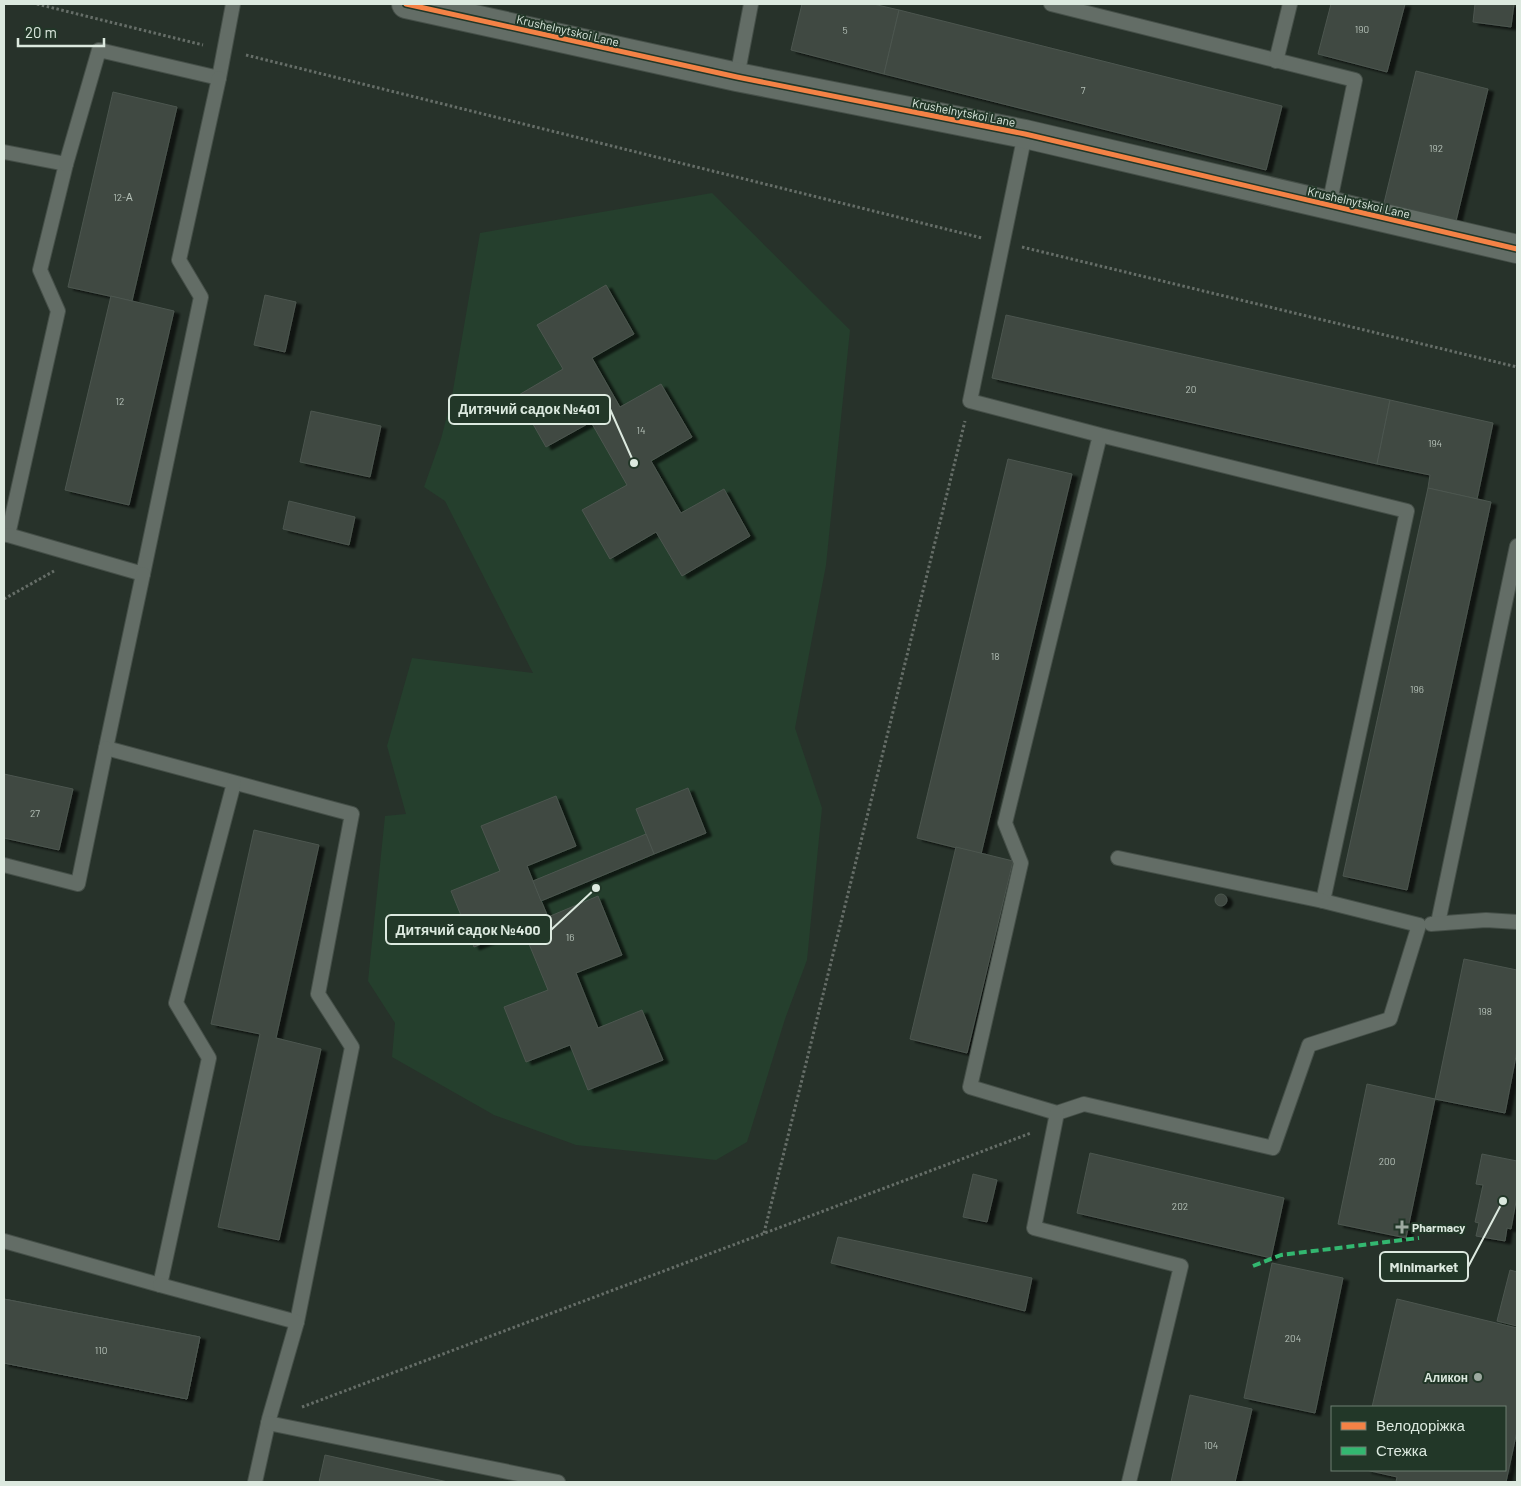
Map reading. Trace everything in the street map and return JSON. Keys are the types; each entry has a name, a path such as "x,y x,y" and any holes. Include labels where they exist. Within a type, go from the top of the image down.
{"street":[{"name":"Krushelnytskoi Lane","path":"406,4 737,77 1025,134 1517,249"}],"lane":[{"path":"4,865 78,884 202,297 179,260 225,50 233,4"},
{"path":"737,77 752,4"},
{"path":"1051,4 1355,80 1329,206"},
{"path":"1276,61 1290,4"},
{"path":"143,574 6,535 58,311 40,270 66,164 99,50 219,78"},
{"path":"1025,134 970,401 1407,512 1323,901"},
{"path":"4,152 66,164"},
{"path":"1100,435 1005,823 1021,863 970,1087 1056,1118 1084,1104 1273,1148 1309,1045 1390,1019 1419,924"},
{"path":"1438,923 1517,546"},
{"path":"106,748 352,814 318,994 352,1047 297,1322 269,1421 255,1482"},
{"path":"160,1285 208,1058 176,1003 234,783"},
{"path":"1118,858 1323,901 1419,924 1486,920 1517,922"},
{"path":"1056,1118 1034,1228 1181,1266 1129,1482"},
{"path":"4,1241 297,1322"},
{"path":"269,1421 558,1482"}],"path":[{"path":"37,4 1003,243 1517,367"},
{"path":"764,1233 970,401"},
{"path":"4,599 80,556"},
{"path":"269,1421 764,1233 1056,1118"}],"shaded area":[{"path":"712,193 850,330 826,565 795,728 822,808 807,960 785,1019 747,1142 716,1160 576,1145 494,1115 392,1057 395,1023 368,981 385,816 406,814 387,746 412,658 533,673 445,501 424,487 441,439 452,396 480,233"}],"building":[{"path":"802,4 873,4 899,10 884,74 791,50"},
{"path":"1331,4 1405,4 1387,72 1318,54"},
{"path":"1475,4 1514,4 1511,27 1473,22"},
{"path":"899,10 1282,106 1266,170 884,74"},
{"path":"1416,71 1488,89 1455,225 1383,207"},
{"path":"113,92 177,107 132,301 68,287"},
{"path":"606,285 634,334 592,358 620,407 661,384 692,437 651,461 681,513 724,489 750,536 682,576 656,532 610,559 582,510 627,485 591,422 546,447 517,396 563,369 537,325"},
{"path":"265,295 296,302 285,352 254,345"},
{"path":"111,296 174,311 129,505 65,490"},
{"path":"1006,315 1390,400 1377,464 992,378"},
{"path":"1390,400 1493,423 1477,499 1428,488 1430,475 1377,464"},
{"path":"311,411 381,426 370,477 300,462"},
{"path":"1008,459 1072,474 981,854 917,838"},
{"path":"1428,488 1491,502 1407,890 1343,876"},
{"path":"289,501 355,517 349,545 283,529"},
{"path":"4,774 73,789 59,850 4,838"},
{"path":"688,788 706,833 654,854 636,809"},
{"path":"556,796 576,846 527,866 533,881 548,917 598,896 622,955 576,973 598,1028 642,1010 663,1060 588,1090 570,1045 526,1062 504,1007 548,990 522,927 474,947 451,891 500,871 481,826"},
{"path":"254,830 319,845 276,1038 321,1049 279,1240 218,1227 260,1034 211,1024"},
{"path":"646,834 654,854 541,901 533,881"},
{"path":"956,847 1013,861 967,1053 910,1039"},
{"path":"1221,894 1227,900 1221,906 1215,900"},
{"path":"1464,959 1517,970 1517,1051 1505,1113 1435,1099"},
{"path":"1367,1084 1435,1099 1406,1238 1338,1224"},
{"path":"1090,1153 1284,1198 1271,1258 1077,1213"},
{"path":"1482,1154 1517,1161 1517,1196 1511,1229 1507,1228 1505,1241 1476,1236 1479,1223 1475,1222 1483,1185 1476,1184"},
{"path":"973,1174 997,1180 987,1222 963,1217"},
{"path":"838,1237 1032,1278 1025,1311 831,1263"},
{"path":"1272,1263 1343,1278 1315,1413 1244,1398"},
{"path":"1510,1270 1517,1272 1517,1326 1497,1321"},
{"path":"4,1299 200,1337 187,1399 4,1363"},
{"path":"4,1299 200,1337 187,1399 4,1363"},
{"path":"1397,1299 1517,1328 1517,1431 1506,1482 1396,1482 1397,1477 1370,1471 1506,1471 1506,1406 1372,1406"},
{"path":"1190,1395 1252,1409 1235,1482 1171,1482"},
{"path":"325,1455 448,1482 319,1482"}],"marked path":[{"path":"1253,1266 1281,1255 1419,1238"}],"cycle path":[{"path":"406,4 737,77 1025,134 1517,249"}],"place":[{"name":"Дитячий садок №401","path":"634,463"},
{"name":"Дитячий садок №400","path":"596,888"},
{"name":"Minimarket","path":"1503,1201"},
{"name":"Pharmacy","path":"1402,1227"},
{"name":"Аликон","path":"1478,1377"}]}
